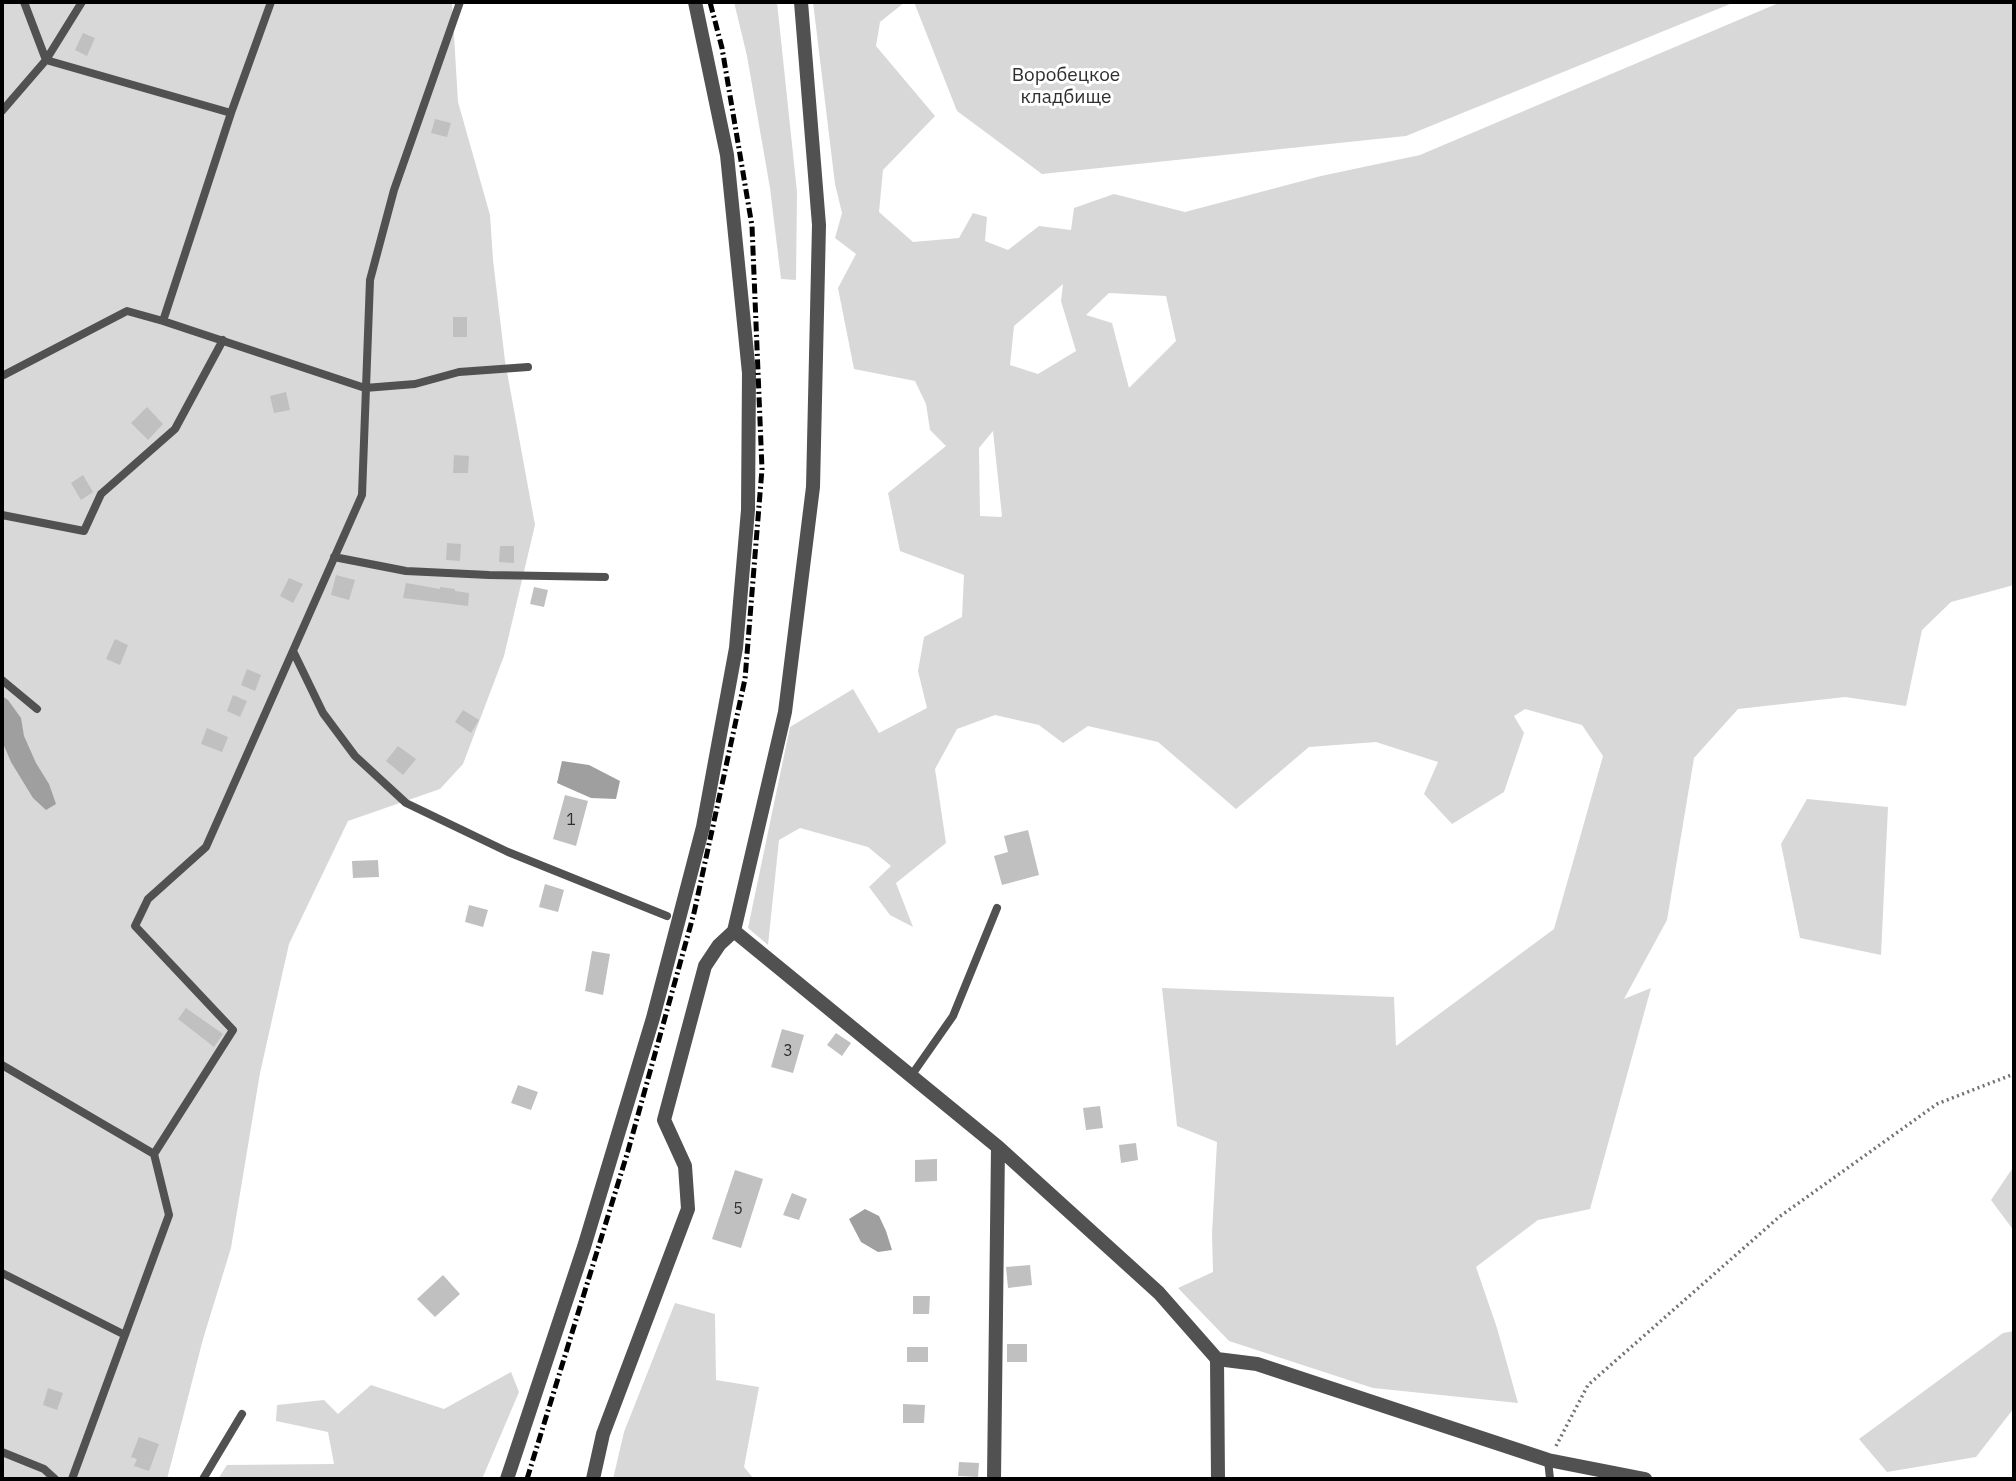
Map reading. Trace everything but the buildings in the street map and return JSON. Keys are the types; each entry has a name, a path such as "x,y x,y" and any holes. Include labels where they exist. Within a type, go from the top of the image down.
{"street":[{"path":"507,1479 583,1247 653,1018 703,827 736,648 748,510 749,373 727,155 695,2"},
{"path":"593,1479 603,1434 688,1209 685,1166 664,1120 705,966 719,945 734,931 785,712 813,487 819,225 801,2"},
{"path":"734,931 998,1147 1160,1293 1217,1359 1218,1479"},
{"path":"994,1479 998,1147"},
{"path":"1217,1359 1257,1364 1548,1460 1645,1479"}],"lane":[{"path":"24,2 46,60"},
{"path":"2,111 46,60 82,2"},
{"path":"163,321 231,113 271,2"},
{"path":"154,1154 233,1030 135,926 148,899 205,847 362,495 370,280 394,190 460,2"},
{"path":"46,60 231,113"},
{"path":"2,376 127,311 365,387 415,384 459,372 528,367"},
{"path":"2,515 84,531 101,494 175,429 223,340"},
{"path":"334,557 406,571 605,577"},
{"path":"293,651 323,713 355,756 406,803 508,852 667,916"},
{"path":"2,680 37,709"},
{"path":"911,1076 953,1016 997,908"},
{"path":"2,1065 154,1154 169,1215 72,1479"},
{"path":"2,1273 125,1335"},
{"path":"203,1479 242,1415"},
{"path":"2,1452 44,1469 55,1479"},
{"path":"1548,1460 1550,1479"}],"path":[{"path":"1548,1460 1588,1385 1779,1217 1937,1104 2014,1074"}],"green space":[{"path":"2,2 452,2 458,102 490,215 505,361 535,525 504,656 463,764 440,789 348,821 289,944 260,1073 231,1248 203,1339 167,1479 2,1479"},
{"path":"734,2 777,2 797,192 796,280 781,279 770,188 747,56"},
{"path":"813,2 905,2 880,22 876,46 935,116 883,170 879,212 913,242 959,238 973,213 987,217 985,241 1008,250 1039,226 1071,230 1074,208 1114,194 1185,212 1321,176 1420,155 1781,2 2014,2 2014,585 1951,602 1922,630 1906,706 1845,697 1738,709 1694,758 1667,920 1624,999 1651,988 1590,1209 1538,1220 1476,1267 1518,1403 1373,1388 1229,1341 1178,1288 1213,1272 1212,1234 1217,1142 1177,1126 1162,988 1394,997 1396,1046 1554,929 1603,756 1582,725 1525,709 1514,716 1524,733 1504,792 1452,824 1424,794 1438,762 1376,742 1309,747 1236,809 1158,742 1088,726 1063,743 1039,725 995,715 957,729 935,769 946,843 896,883 913,927 890,915 869,887 891,866 868,847 800,828 779,840 768,945 748,928 790,727 853,689 879,733 927,708 918,671 924,637 962,617 964,575 900,551 888,493 946,446 930,430 926,404 915,381 854,369 838,288 856,254 835,238 842,213 835,184","holes":["1063,284 1061,301 1076,351 1038,374 1010,365 1014,326","1109,293 1166,296 1176,341 1129,388 1112,323 1086,315","993,431 1001,517 980,516 979,448"]},
{"name":"Воробецкое кладбище","path":"914,2 1735,2 1406,136 1042,174 957,111"},
{"path":"1807,799 1888,807 1881,955 1800,938 1781,844"},
{"path":"2014,1166 2014,1231 1991,1200"},
{"path":"675,1303 715,1314 716,1380 759,1387 744,1467 754,1479 613,1479 624,1432"},
{"path":"2014,1331 2014,1408 1976,1457 1887,1472 1859,1439 2003,1333"},
{"path":"511,1372 519,1392 482,1479 218,1479 227,1465 334,1464 328,1432 276,1421 277,1405 324,1400 338,1414 371,1385 444,1409"}],"shaded area":[{"path":"2,696 21,718 24,736 49,784 56,804 46,810 33,798 11,762 2,741"},
{"path":"562,761 589,765 620,781 616,799 591,798 557,783"},
{"path":"865,1209 879,1216 892,1250 878,1252 861,1242 849,1219"}],"railway":[{"path":"527,1479 628,1151 694,913 745,679 762,469 752,226 722,48 710,2"}]}
